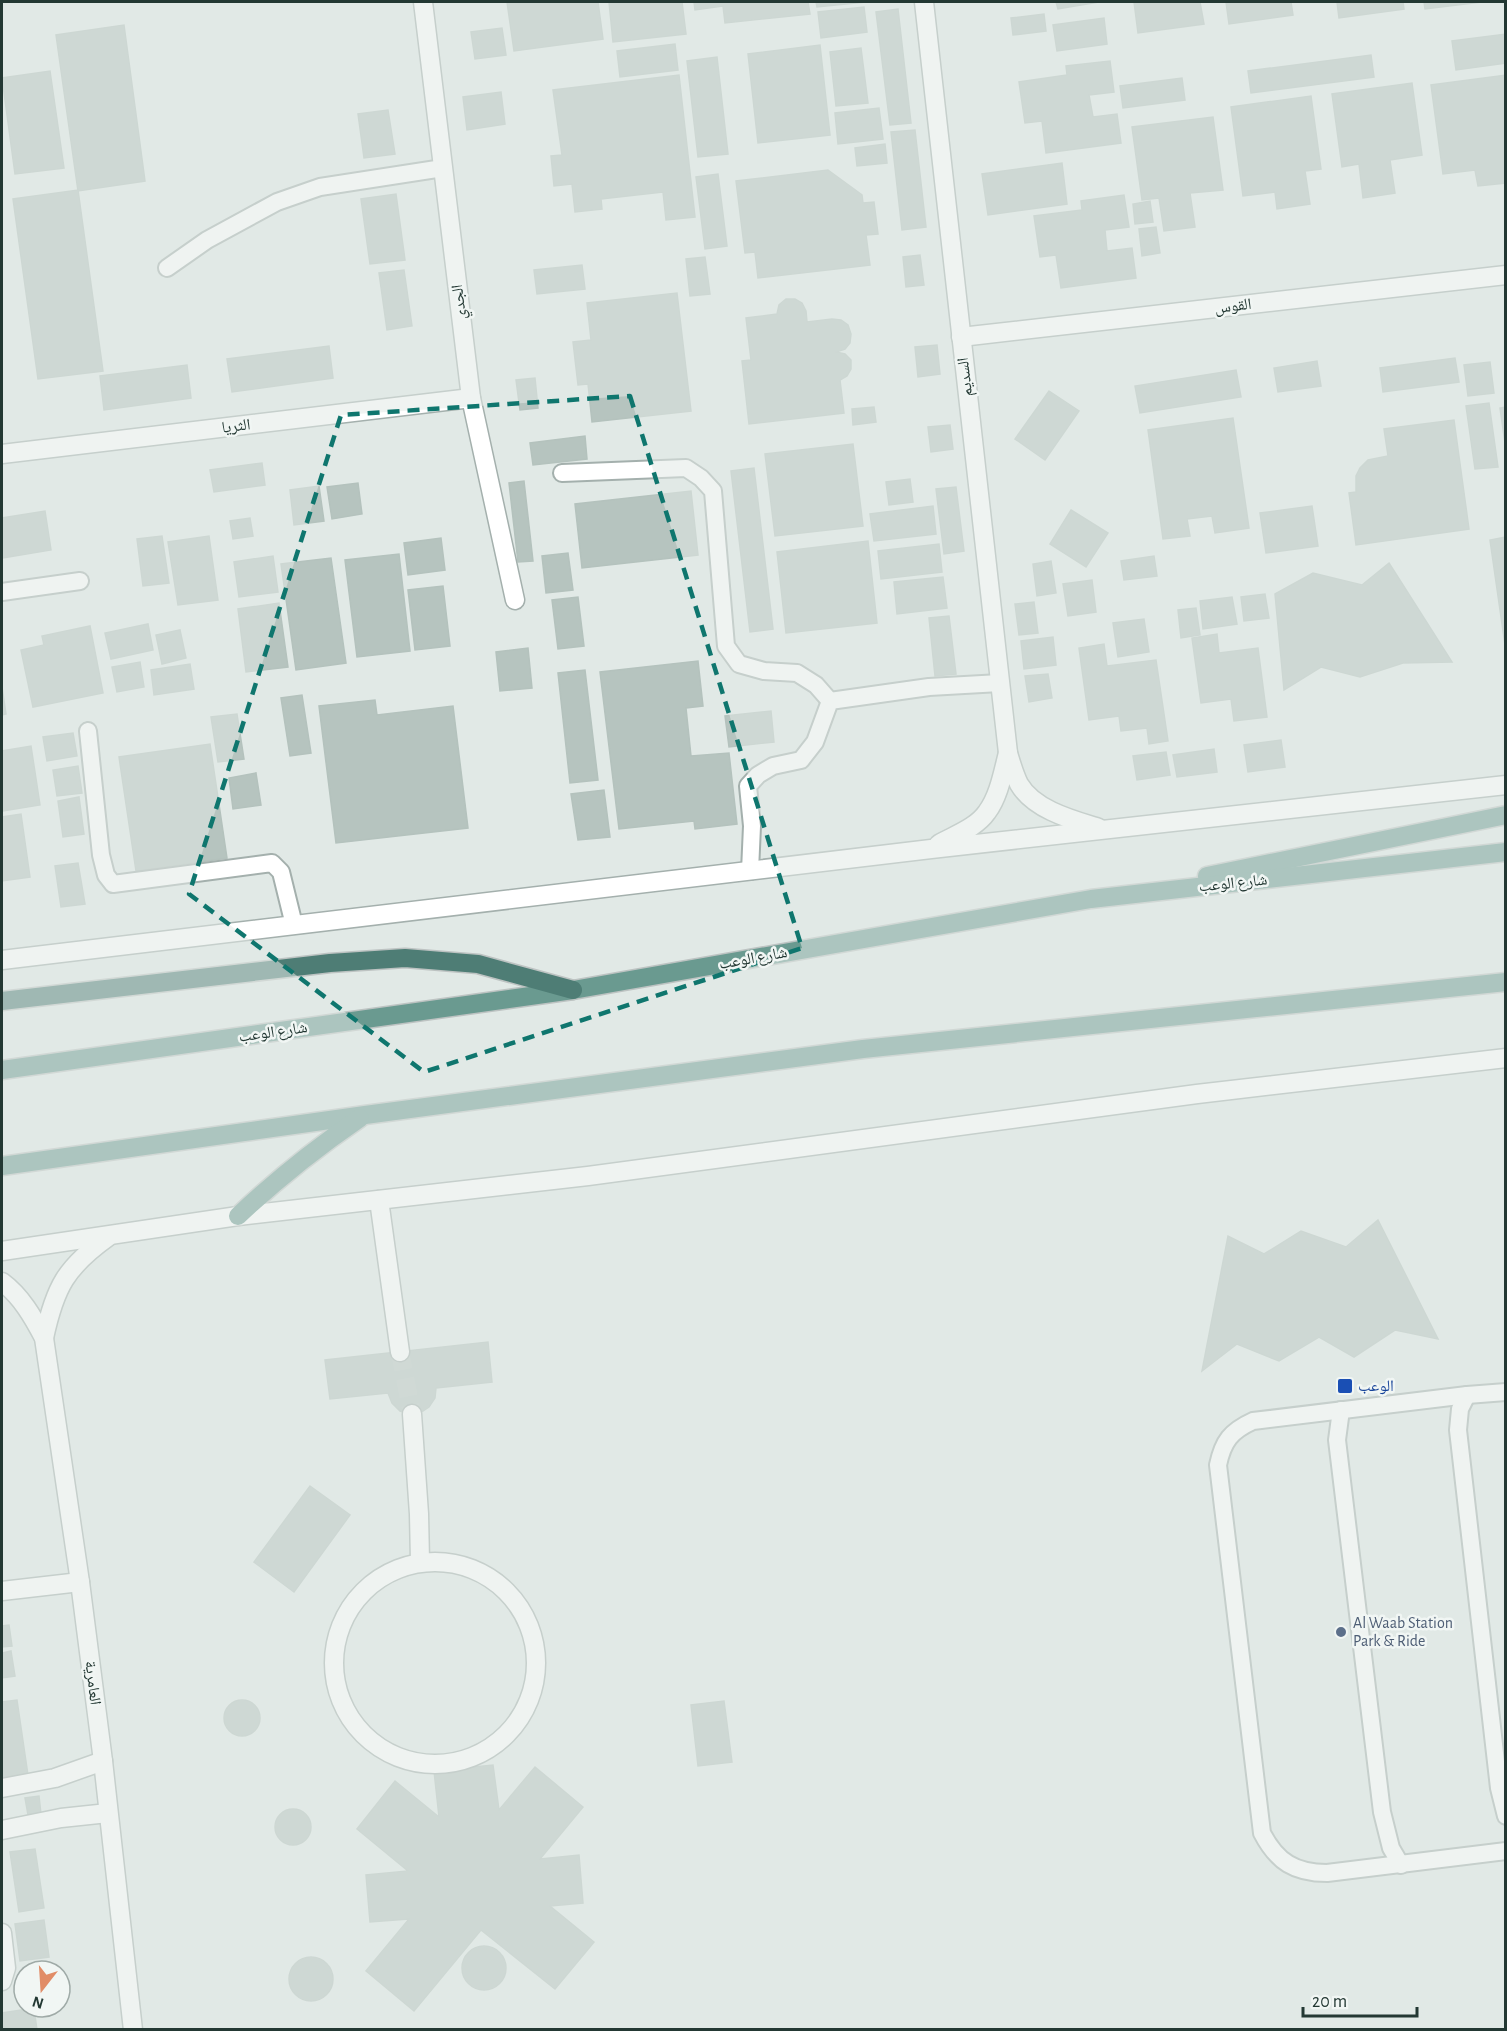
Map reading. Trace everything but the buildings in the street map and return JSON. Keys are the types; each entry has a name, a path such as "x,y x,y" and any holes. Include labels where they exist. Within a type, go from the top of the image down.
{"highway":[{"path":"2,1001 330,963 405,958 478,964 573,990"}],"main road":[{"path":"1091,900 1506,814"},
{"name":"شارع الوعب","path":"2,1070 573,990 1091,900 1506,852"},
{"path":"2,1166 863,1049 1506,982"},
{"path":"238,1216 277,1179 320,1145 365,1115"}],"street":[{"name":"الجدي","path":"423,2 471,398 515,600"},
{"name":"السديم","path":"924,2 1008,753 1020,785 1040,805 1064,817 1107,830"},
{"name":"القوس","path":"960,337 1506,275"},
{"name":"الثريا","path":"2,454 471,398"},
{"name":"السديم","path":"931,849 972,826 987,812 999,787 1008,753"},
{"path":"2,960 931,849 1506,785"},
{"path":"2,1251 238,1216 588,1176 1197,1094 1506,1058"},
{"path":"379,1200 400,1352"},
{"name":"العامرية","path":"44,1338 51,1307 64,1278 84,1254 110,1235"},
{"name":"العامرية","path":"2,1282 30,1311 44,1338 80,1582 103,1761 133,2030"},
{"path":"412,1414 420,1561"},
{"path":"420,1561 468,1566 511,1593 535,1635 536,1685 519,1720 514,1729 474,1758 426,1765 378,1749 345,1712 342,1703 332,1665 342,1617 374,1580 420,1561"},
{"path":"2,1590 80,1582"},
{"path":"2,1788 55,1778 103,1761"},
{"path":"2,1830 61,1818 108,1813"},
{"path":"2,1933 6,1968 2,1981"}],"lane":[{"path":"167,268 207,240 288,198 320,186 443,168"},
{"path":"562,473 686,468 701,478 712,491 726,646 739,664 764,671 796,673 816,686 830,700"},
{"path":"2,592 80,581"},
{"path":"830,700 929,687 1000,682"},
{"path":"750,871 752,826 748,786 758,775 773,766 801,760 815,742 830,700"},
{"path":"87,731 100,855 106,876 114,884 272,863 281,872 294,925"},
{"path":"1506,1392 1253,1421 1240,1427 1228,1437 1221,1450 1218,1465 1262,1833 1270,1848 1281,1860 1311,1873 1506,1851"},
{"path":"1467,1395 1460,1409 1458,1430 1499,1788 1506,1816"},
{"path":"1341,1410 1337,1440 1382,1812 1391,1848 1401,1864"}],"highlighted area":[{"path":"630,396 802,948 424,1072 189,894 341,415"}],"tunnel":[{"path":"400,1352 412,1414"}],"place":[{"name":"الوعب","path":"1345,1386"},
{"name":"Al Waab Station Park & Ride","path":"1341,1632"}]}
